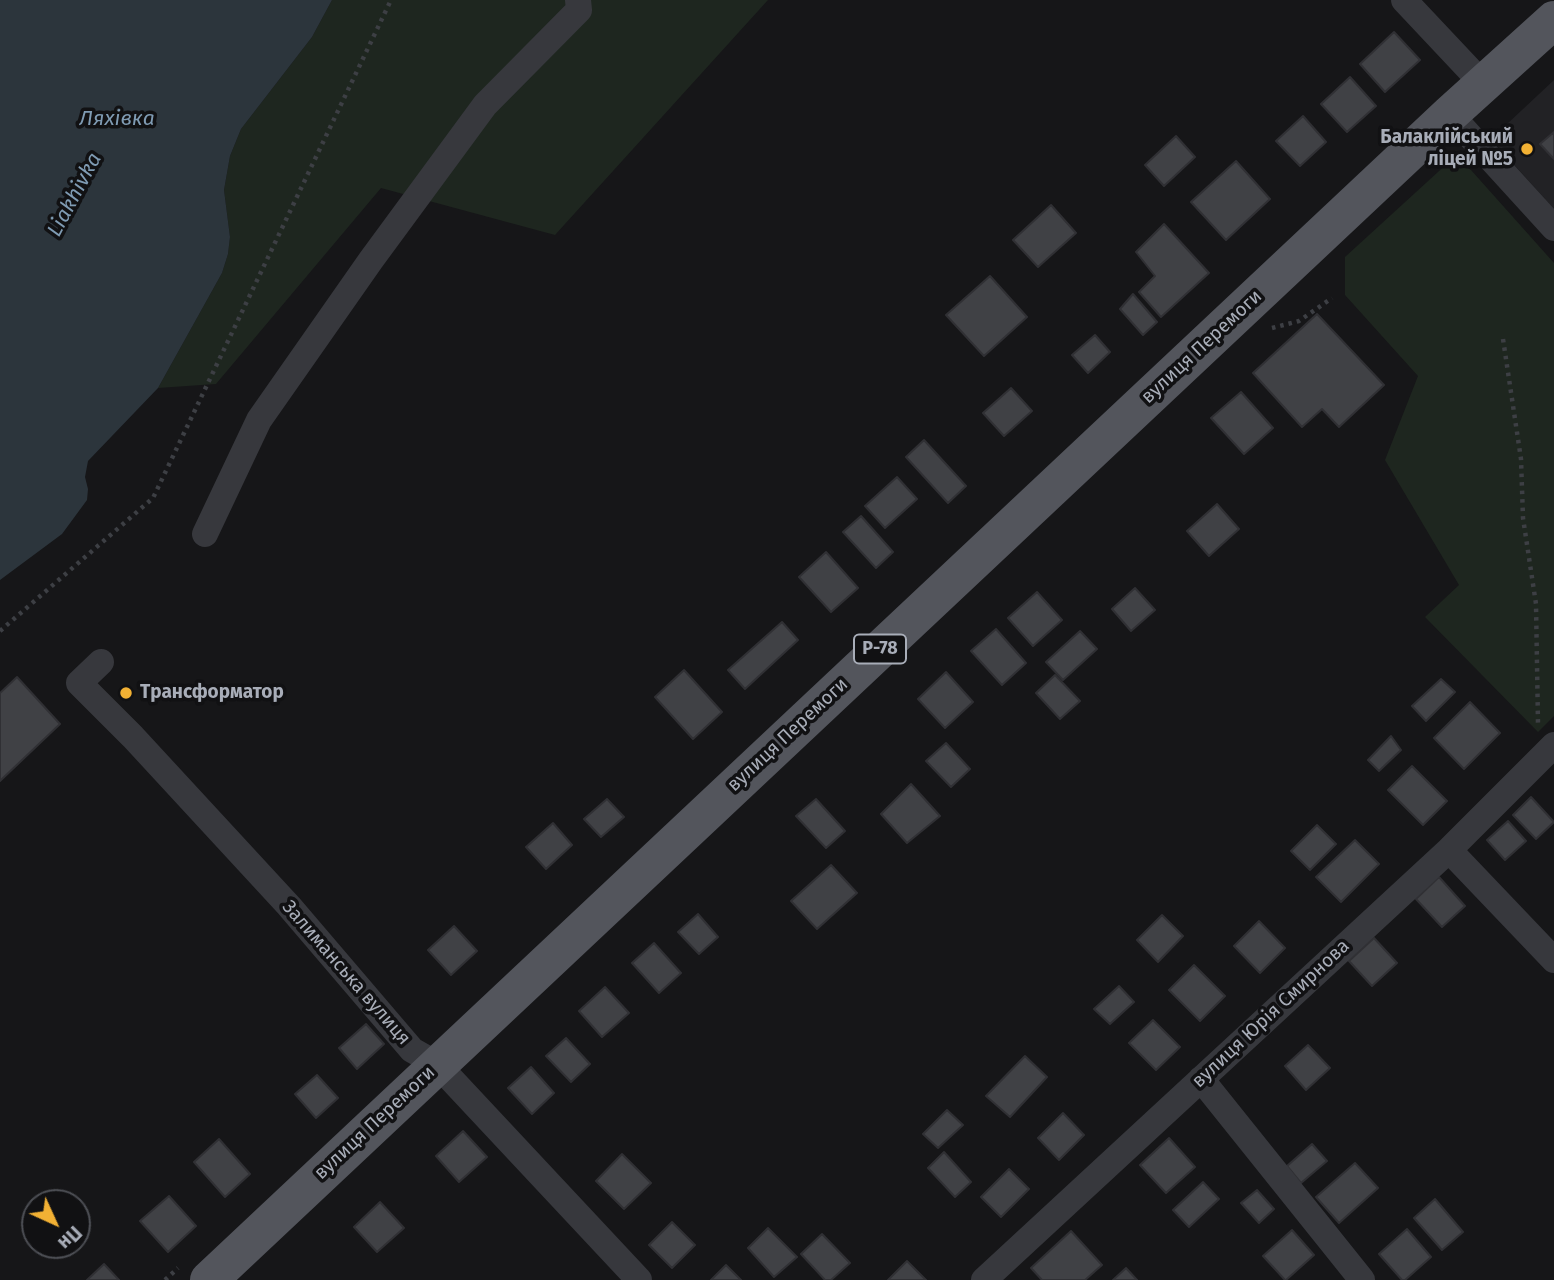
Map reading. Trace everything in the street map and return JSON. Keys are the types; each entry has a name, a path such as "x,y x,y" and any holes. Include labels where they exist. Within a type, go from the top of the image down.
{"main road":[{"name":"вулиця Перемоги","path":"209,1280 1450,114 1554,20"}],"street":[{"path":"205,534 259,420 355,283 485,106 579,10 578,0"},
{"path":"1404,0 1483,84"},
{"path":"1450,114 1554,228"},
{"name":"Залиманська вулиця","path":"101,662 79,683 133,737 289,906 412,1050 437,1064 639,1280"},
{"name":"вулиця Юрія Смирнова","path":"984,1280 1449,850 1546,738"},
{"path":"1449,850 1554,960"},
{"path":"1201,1079 1363,1280"}],"path":[{"path":"0,631 153,498 391,0"},
{"path":"1263,330 1299,321 1332,298"},
{"path":"1503,339 1521,459 1523,518 1536,604 1546,738"}],"shaded area":[{"path":"332,0 768,0 555,235 381,188 216,384 158,388 222,273 230,237 224,190 230,156 241,129 312,37"},
{"name":"Балаклійський ліцей №5","path":"1554,80 1554,209 1491,139"},
{"path":"1450,161 1471,170 1554,263 1554,716 1538,732 1425,617 1459,585 1385,460 1418,376 1345,295 1345,257"}],"water":[{"name":"Ляхівка","path":"0,0 332,0 312,37 241,129 230,156 224,190 230,237 222,273 158,388 88,461 85,477 87,500 62,534 0,580"}],"building":[{"path":"1394,32 1420,60 1385,92 1360,64"},
{"path":"1350,77 1376,106 1347,132 1321,104"},
{"path":"1303,116 1326,142 1300,166 1276,141"},
{"path":"1554,132 1554,159 1540,144"},
{"path":"1176,136 1195,157 1164,186 1145,165"},
{"path":"1236,161 1270,199 1226,240 1191,202"},
{"path":"1051,205 1076,233 1038,267 1013,240"},
{"path":"1164,224 1209,273 1161,317 1139,292 1155,276 1136,252"},
{"path":"990,276 1027,317 984,356 946,315"},
{"path":"1133,294 1157,322 1143,335 1120,309"},
{"path":"1317,314 1384,385 1339,427 1322,409 1302,427 1253,373"},
{"path":"1095,335 1110,352 1088,373 1072,355"},
{"path":"1011,388 1032,411 1004,436 983,413"},
{"path":"1241,392 1273,428 1244,454 1211,418"},
{"path":"924,440 966,486 948,503 906,457"},
{"path":"897,477 917,499 885,528 865,506"},
{"path":"1217,504 1239,529 1209,556 1187,531"},
{"path":"861,516 893,552 876,568 843,532"},
{"path":"826,552 858,588 831,612 799,577"},
{"path":"1135,588 1155,610 1131,631 1112,609"},
{"path":"1037,592 1062,620 1033,646 1008,618"},
{"path":"782,622 798,640 745,689 728,670"},
{"path":"996,629 1026,663 1002,685 971,651"},
{"path":"1080,631 1097,649 1063,680 1046,662"},
{"path":"684,670 722,712 693,739 655,697"},
{"path":"946,672 973,702 945,728 918,699"},
{"path":"1055,675 1080,701 1060,719 1036,693"},
{"path":"17,677 60,724 0,781 0,693"},
{"path":"1441,679 1455,692 1426,721 1412,706"},
{"name":"Трансформатор","path":"127,686 133,692 125,700 120,694"},
{"path":"1470,702 1500,733 1464,769 1434,738"},
{"path":"1391,736 1401,750 1379,771 1368,760"},
{"path":"946,743 970,769 951,787 926,761"},
{"path":"1412,766 1447,801 1423,825 1388,790"},
{"path":"911,784 940,816 907,843 881,814"},
{"path":"1531,797 1554,822 1536,839 1513,815"},
{"path":"607,799 624,817 601,837 584,819"},
{"path":"816,799 845,831 826,848 796,816"},
{"path":"1508,821 1526,841 1505,860 1487,840"},
{"path":"553,823 572,845 546,869 526,847"},
{"path":"1317,825 1336,844 1310,870 1291,851"},
{"path":"1355,840 1379,864 1341,902 1316,877"},
{"path":"831,865 857,893 817,929 791,901"},
{"path":"1439,877 1465,906 1442,927 1416,899"},
{"path":"698,914 718,937 699,954 678,932"},
{"path":"1162,915 1183,936 1158,962 1137,940"},
{"path":"1259,921 1285,948 1260,973 1234,946"},
{"path":"454,926 477,951 451,975 428,950"},
{"path":"1374,938 1397,963 1372,986 1349,961"},
{"path":"654,943 681,973 659,993 632,963"},
{"path":"1194,965 1225,996 1200,1021 1169,990"},
{"path":"1119,986 1134,1002 1110,1024 1094,1009"},
{"path":"605,987 629,1013 602,1037 579,1011"},
{"path":"1153,1020 1180,1047 1156,1070 1129,1043"},
{"path":"366,1024 384,1044 357,1069 339,1048"},
{"path":"566,1038 590,1064 571,1082 546,1056"},
{"path":"1308,1045 1330,1068 1306,1090 1285,1066"},
{"path":"1025,1056 1047,1077 1010,1117 986,1096"},
{"path":"531,1067 554,1093 532,1114 508,1088"},
{"path":"317,1075 338,1098 316,1118 295,1094"},
{"path":"947,1110 963,1125 938,1148 923,1134"},
{"path":"1063,1113 1084,1135 1059,1160 1038,1138"},
{"path":"463,1131 487,1157 459,1182 436,1156"},
{"path":"1169,1138 1195,1167 1166,1193 1140,1165"},
{"path":"219,1139 250,1174 225,1197 194,1162"},
{"path":"1312,1144 1327,1161 1301,1183 1287,1166"},
{"path":"944,1152 971,1182 955,1197 928,1168"},
{"path":"622,1154 651,1183 624,1209 596,1181"},
{"path":"1355,1163 1378,1188 1339,1223 1316,1197"},
{"path":"1009,1169 1029,1189 1001,1217 981,1197"},
{"path":"1203,1182 1219,1199 1189,1227 1173,1210"},
{"path":"1257,1190 1274,1209 1259,1223 1241,1203"},
{"path":"169,1196 196,1226 168,1252 140,1221"},
{"path":"1435,1199 1463,1232 1442,1250 1414,1218"},
{"path":"380,1202 404,1228 377,1252 354,1227"},
{"path":"672,1222 695,1245 672,1268 649,1245"},
{"path":"768,1228 797,1257 774,1277 748,1248"},
{"path":"1407,1229 1431,1257 1402,1280 1379,1254"},
{"path":"1292,1230 1314,1255 1285,1280 1263,1256"},
{"path":"1071,1231 1102,1265 1085,1280 1042,1280 1031,1268"},
{"path":"822,1234 850,1263 831,1280 825,1280 801,1254"},
{"path":"907,1261 926,1280 888,1280"},
{"path":"104,1264 119,1280 87,1280"},
{"path":"726,1265 741,1280 711,1280"},
{"path":"1126,1268 1137,1280 1113,1280"}],"place":[{"name":"Балаклійський ліцей №5","path":"1527,149"},
{"name":"Трансформатор","path":"126,693"}],"water label":[{"name":"Liakhivka","path":"75,195"}]}
